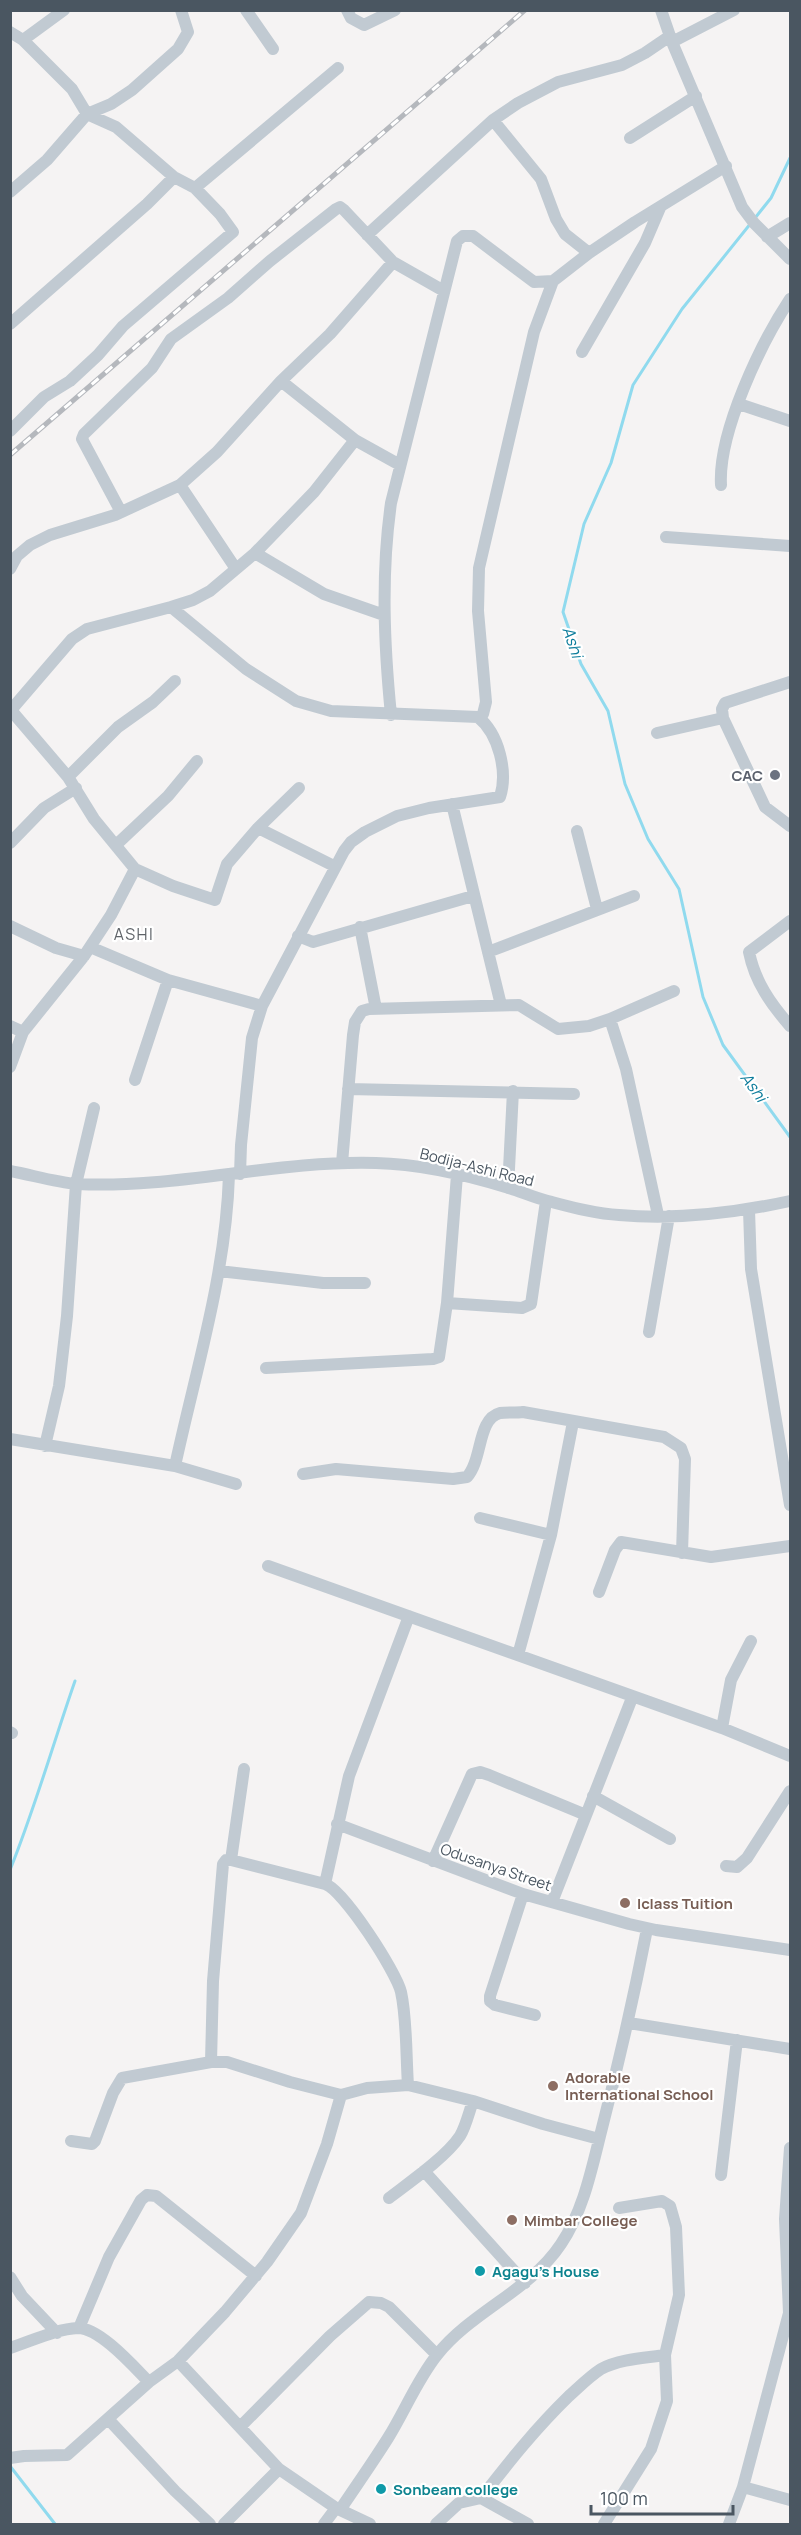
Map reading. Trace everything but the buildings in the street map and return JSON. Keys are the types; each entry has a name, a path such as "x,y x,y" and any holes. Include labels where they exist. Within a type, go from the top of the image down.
{"street":[{"path":"23,40 64,10"},
{"path":"10,175 15,188 47,160 87,114 111,104 132,90 178,49 188,32 181,10"},
{"path":"246,10 273,49"},
{"path":"347,10 351,18 364,25 395,10"},
{"path":"662,10 671,39 742,207 754,223 790,259"},
{"path":"367,234 493,120 540,90 558,82 622,64 734,10"},
{"path":"10,32 23,40 72,89 87,114 116,127 174,177 195,188 233,230 232,235 123,326 84,368 70,381 44,398 10,431"},
{"path":"195,188 338,68"},
{"path":"630,138 696,96"},
{"path":"493,120 541,179 556,219 565,234 589,253"},
{"path":"171,607 246,669 296,701 331,711 391,715 478,717 485,712 478,611 479,568 534,332 553,281 589,253 726,166"},
{"path":"10,324 147,204 174,177"},
{"path":"121,512 87,451 82,439 84,434 152,368 171,339 228,298 270,261 336,209 340,207 344,210 393,262 444,291"},
{"path":"582,352 645,243 660,208"},
{"path":"768,237 790,223"},
{"path":"391,715 384,615 387,528 400,465 457,241 459,237 473,236 534,282 553,281"},
{"path":"10,569 17,556 30,545 50,535 121,512 180,485 217,452 281,381 330,334 393,262"},
{"path":"721,485 723,452 739,404 765,340 790,299"},
{"path":"281,381 355,440 400,465"},
{"path":"739,404 790,421"},
{"path":"298,788 226,864 215,900 173,886 135,868 94,819 68,777 11,709 72,639 87,629 171,607 193,600 210,591 255,553 315,492 355,440"},
{"path":"180,485 236,569"},
{"path":"666,537 790,546"},
{"path":"255,553 324,594 384,615"},
{"path":"68,777 118,728 153,702 175,681"},
{"path":"790,682 725,704 722,710 723,718 765,807 790,826"},
{"path":"175,1466 200,1366 219,1271 235,1174 252,1038 262,1006 334,866 351,842 397,816 452,804 494,799 500,796 502,764 497,747 486,725 478,717"},
{"path":"657,734 723,718"},
{"path":"116,845 168,796 198,761"},
{"path":"10,843 44,808 76,788"},
{"path":"452,804 501,1005"},
{"path":"258,828 334,866"},
{"path":"578,831 597,909"},
{"path":"10,1067 23,1032 87,951 111,915 135,868"},
{"path":"298,936 313,942 473,896"},
{"path":"488,952 634,896"},
{"path":"790,921 749,952 752,966 771,1004 790,1026"},
{"path":"10,926 57,948 87,951 168,980 262,1006"},
{"path":"360,927 376,1009"},
{"path":"135,1080 168,980"},
{"path":"342,1163 355,1022 362,1011 519,1005 558,1029 589,1026 674,991"},
{"path":"610,1019 664,1216 650,1332"},
{"path":"10,1026 23,1032"},
{"path":"348,1089 574,1094"},
{"path":"508,1188 513,1091"},
{"path":"45,1446 59,1386 67,1316 76,1184 94,1108"},
{"name":"Bodija-Ashi Road","path":"10,1171 76,1184 124,1183 342,1163 403,1165 457,1175 508,1188 546,1201 619,1215 664,1216 749,1210 790,1201"},
{"path":"266,1368 439,1357 447,1303 457,1175"},
{"path":"447,1303 522,1308 531,1304 546,1201"},
{"path":"749,1210 751,1269 790,1506"},
{"path":"219,1271 323,1283 365,1283"},
{"path":"303,1474 336,1469 453,1479 467,1477 475,1468 485,1424 490,1418 500,1413 524,1412 664,1437 681,1448 685,1459 682,1553"},
{"path":"518,1655 551,1534 573,1422"},
{"path":"10,1439 175,1466 236,1484"},
{"path":"480,1518 551,1534"},
{"path":"599,1592 615,1550 621,1542 711,1557 790,1546"},
{"path":"268,1566 632,1698 722,1728 790,1756"},
{"path":"325,1884 349,1776 409,1616"},
{"path":"722,1728 731,1680 751,1641"},
{"path":"552,1902 632,1698"},
{"path":"231,1860 244,1769"},
{"path":"433,1861 471,1774 480,1772 489,1775 586,1815"},
{"path":"726,1866 737,1867 747,1858 790,1791"},
{"path":"593,1796 670,1839"},
{"name":"Odusanya Street","path":"337,1824 523,1894 647,1929 790,1950"},
{"path":"211,2062 213,1981 223,1864 226,1860 231,1860 325,1884 335,1889 356,1916 396,1977 401,1993 408,2085"},
{"path":"523,1894 489,1996 490,2001 495,2005 535,2015"},
{"path":"324,2524 338,2509 389,2437 437,2355 474,2320 525,2283 550,2260 566,2235 585,2193 629,2024 647,1929"},
{"path":"629,2024 790,2049"},
{"path":"721,2175 737,2040"},
{"path":"71,2141 86,2144 92,2144 95,2141 118,2082 127,2076 211,2062 240,2065 290,2082 341,2095 367,2088 408,2085 473,2101 543,2124 599,2139"},
{"path":"10,2458 67,2455 149,2382 178,2361 256,2276 301,2213 327,2144 341,2095"},
{"path":"389,2198 424,2171 460,2136 473,2101"},
{"path":"729,2524 743,2487 789,2313 785,2220 790,2148"},
{"path":"424,2171 525,2283"},
{"path":"79,2328 109,2256 131,2216 147,2195 156,2196 256,2276"},
{"path":"604,2524 657,2436 667,2401 665,2355 679,2295 676,2227 668,2203 662,2201 619,2208"},
{"path":"10,2277 22,2296 57,2333"},
{"path":"240,2427 330,2336 369,2302 381,2303 389,2307 437,2355"},
{"path":"10,2349 79,2328 87,2330 111,2345 149,2382"},
{"path":"436,2524 459,2503 482,2498 516,2452 553,2412 601,2370 616,2364 665,2355"},
{"path":"178,2361 279,2469 338,2509 370,2524"},
{"path":"109,2420 175,2491 210,2524"},
{"path":"224,2524 279,2469"},
{"path":"743,2487 790,2500"},
{"path":"482,2498 509,2520 528,2524"}],"waterway":[{"name":"Ashi","path":"755,218 771,198 790,158"},
{"name":"Ashi","path":"751,223 682,309 633,385 611,463 584,524 563,612 581,664 608,711 625,784 648,839 679,889 703,997 723,1045 790,1137"},
{"path":"10,1870 36,1800 75,1681"},
{"path":"10,2466 55,2524"}],"railway":[{"path":"10,455 525,10"}],"place":[{"name":"CAC","path":"775,775"},
{"name":"Iclass Tuition","path":"625,1903"},
{"name":"Adorable International School","path":"553,2086"},
{"name":"Mimbar College","path":"512,2220"},
{"name":"Agagu's House","path":"480,2271"},
{"name":"Sonbeam college","path":"381,2489"}],"district":[{"name":"ASHI","path":"134,934"}]}
